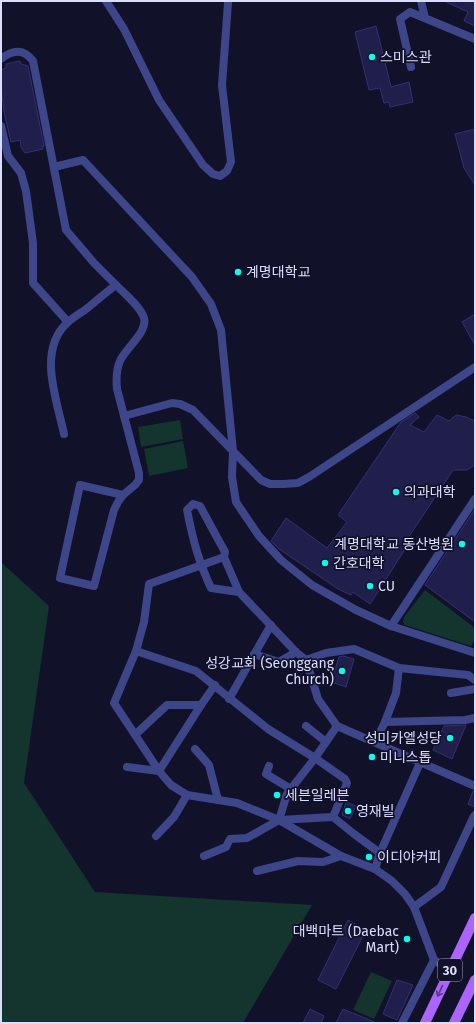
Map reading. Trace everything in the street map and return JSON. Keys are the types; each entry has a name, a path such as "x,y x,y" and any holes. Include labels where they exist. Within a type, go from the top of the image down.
{"main road":[{"name":"30","path":"425,1023 475,918"},
{"name":"30","path":"454,1023 475,980"}],"street":[{"path":"106,1 124,29 159,100 203,165 213,174 220,176 227,171 231,162 222,85 228,2"},
{"path":"421,1 425,18"},
{"path":"411,67 400,18 410,12 475,39"},
{"path":"1,59 14,52 24,52 28,54 33,61 66,230 94,263 142,313 144,323 139,335 120,360 117,369 117,389 139,465 139,480 135,486 123,495 114,510 94,586 60,578 80,485 123,495"},
{"path":"1,126 8,156 21,173 26,191 34,247 33,283 68,322"},
{"path":"54,167 83,160 192,277 211,304 221,330 233,451 232,478 236,502 259,536 281,560 312,585 334,598 374,619 391,626 475,653"},
{"path":"64,434 50,370 51,354 58,334 68,322 116,285"},
{"path":"124,416 172,403 180,404 193,410 261,480 270,484 298,483 368,439 475,367"},
{"path":"391,626 475,499"},
{"path":"240,592 211,588 200,565 193,541 187,510 193,504 200,506 225,552 224,557 240,592 296,652 306,660 318,699 337,726 475,786"},
{"path":"224,557 150,584 144,622 136,651 114,702 136,734 159,772 171,785 187,795 237,803 279,820 341,856 375,869 392,881 405,894 414,907 434,960 450,970"},
{"path":"229,698 271,625"},
{"path":"306,660 326,653 354,648 399,668 468,675 475,680"},
{"path":"136,651 196,671 268,729 315,758 345,779 348,783 333,817"},
{"path":"254,654 279,662 296,652"},
{"path":"375,742 385,722 396,693 399,668"},
{"path":"159,772 214,685"},
{"path":"451,693 475,689"},
{"path":"136,734 167,705 201,705"},
{"path":"385,722 465,720 475,718"},
{"path":"306,726 326,742"},
{"path":"279,820 287,794 315,758 337,726"},
{"path":"194,749 209,765 218,800"},
{"path":"375,869 380,853 420,763"},
{"path":"269,766 266,774 291,789"},
{"path":"127,767 159,772"},
{"path":"156,836 174,817 187,795"},
{"path":"414,907 441,888 475,816"},
{"path":"204,856 226,847 230,839 247,838 279,820 333,817 380,853"},
{"path":"257,871 298,861 323,862 341,856"},
{"path":"402,1023 434,960"}],"green space":[{"path":"180,420 183,439 141,447 138,427"},
{"path":"183,441 188,468 149,476 144,449"},
{"path":"1,562 49,606 24,783 95,892 312,905 243,1023 1,1023"},
{"path":"425,590 475,628 475,639 471,646 405,625 403,622 404,617"},
{"path":"371,972 392,981 374,1019 353,1010"}],"building":[{"path":"444,1 475,1 475,26 464,21 468,12"},
{"name":"스미스관","path":"376,26 391,87 409,82 413,102 390,107 389,102 384,103 380,88 369,90 355,32"},
{"path":"20,61 21,64 28,66 44,146 43,149 25,153 21,147 20,140 11,142 4,112 1,86 1,70 6,68 6,64"},
{"path":"475,129 475,185 464,168 455,134"},
{"path":"475,314 475,345 462,322"},
{"name":"의과대학","path":"415,413 419,417 410,425 424,432 437,415 449,421 456,415 475,421 475,465 467,470 453,470 408,538 411,540 370,604 353,592 351,595 338,589 279,549 271,541 286,518 327,548 347,522 338,515 401,422"},
{"name":"계명대학교 동산병원","path":"475,509 475,622 425,585"},
{"name":"성강교회 (Seonggang Church)","path":"343,656 354,659 346,687 331,682 339,657"},
{"name":"성미카엘성당","path":"466,725 452,759 433,750 444,726"},
{"path":"473,791 475,791 475,807 468,804"},
{"name":"영재빌","path":"346,802 356,806 350,819 342,815"},
{"path":"348,920 366,930 336,989 318,980"},
{"path":"397,980 413,985 397,1020 383,1014"},
{"path":"310,1009 324,1016 321,1023 303,1023"},
{"path":"343,1009 377,1023 336,1023"}],"place":[{"name":"스미스관","path":"372,57"},
{"name":"계명대학교","path":"238,272"},
{"name":"의과대학","path":"396,492"},
{"name":"계명대학교 동산병원","path":"462,544"},
{"name":"간호대학","path":"325,563"},
{"name":"CU","path":"370,586"},
{"name":"성강교회 (Seonggang Church)","path":"342,671"},
{"name":"성미카엘성당","path":"450,738"},
{"name":"미니스톱","path":"372,757"},
{"name":"세븐일레븐","path":"277,795"},
{"name":"영재빌","path":"348,811"},
{"name":"이디야커피","path":"369,857"},
{"name":"대백마트 (Daebac Mart)","path":"407,939"}]}
